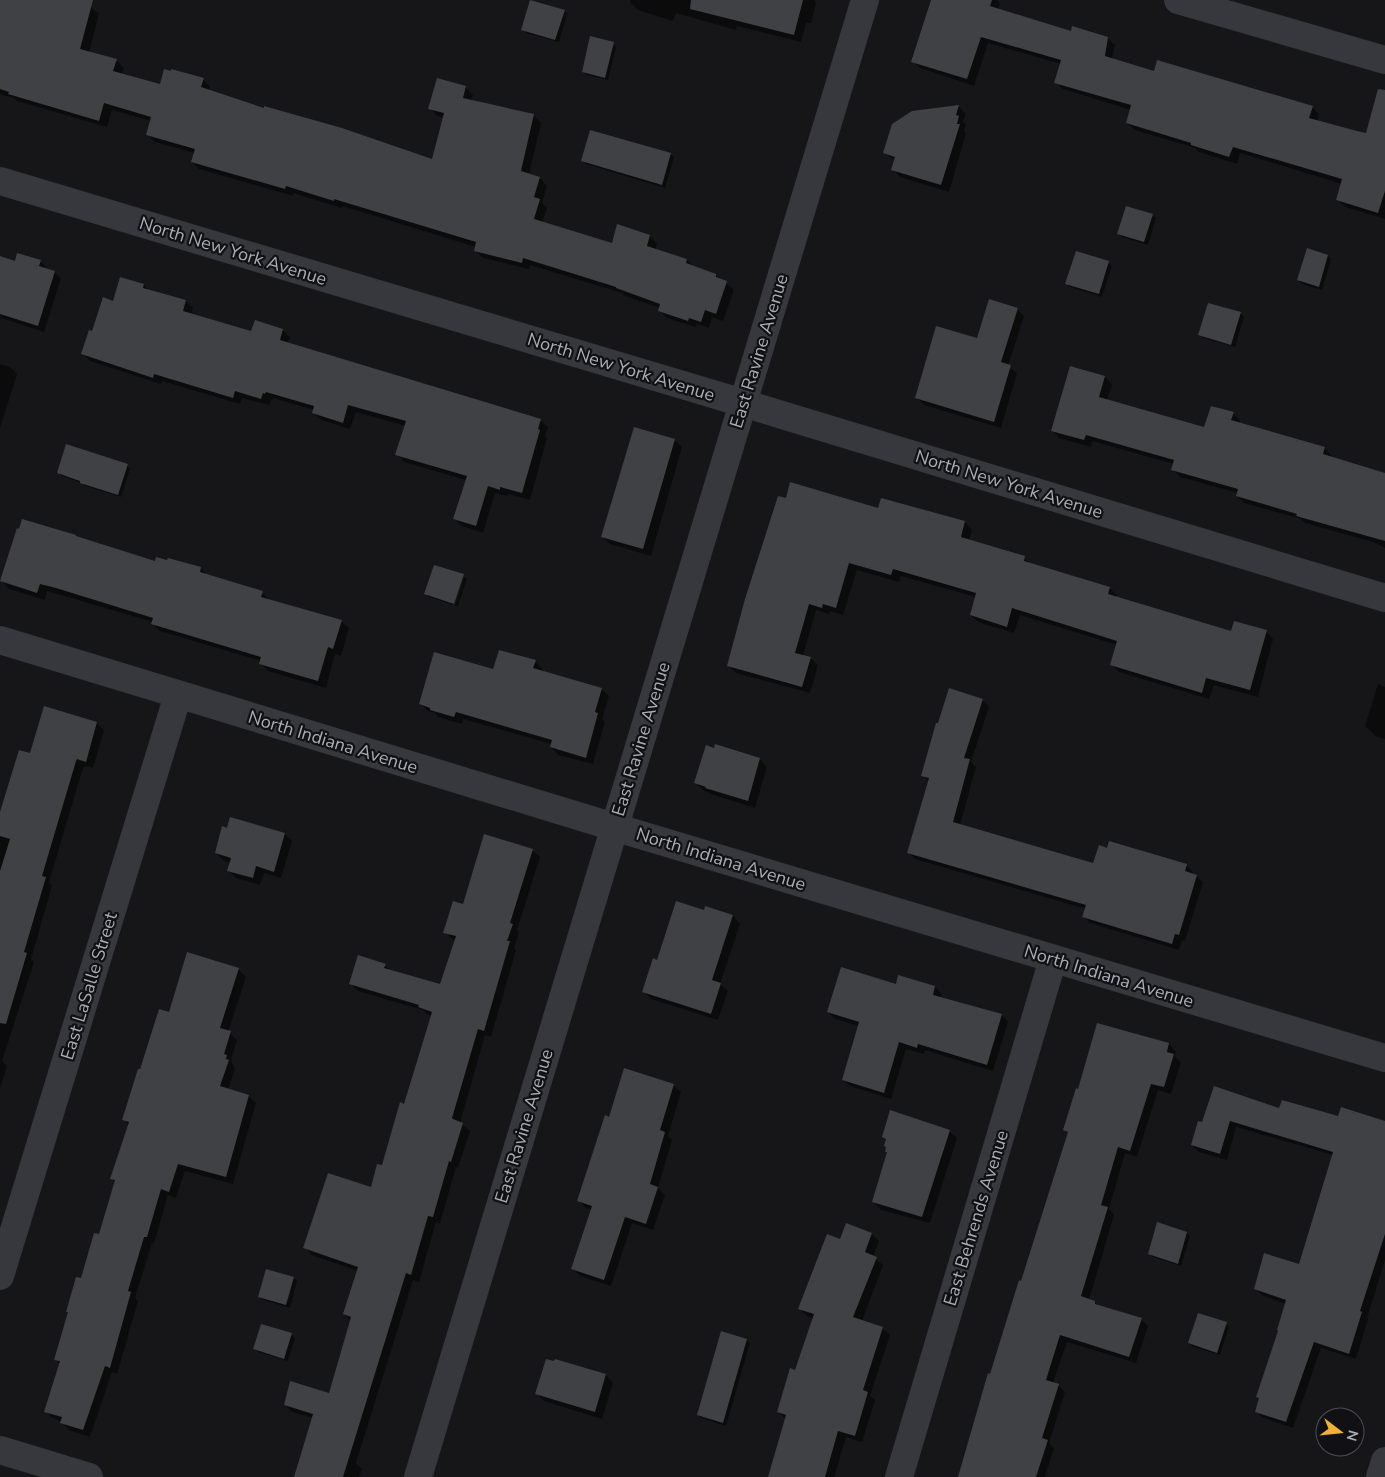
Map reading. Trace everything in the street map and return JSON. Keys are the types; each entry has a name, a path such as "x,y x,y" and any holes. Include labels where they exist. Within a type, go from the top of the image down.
{"street":[{"name":"East Ravine Avenue","path":"418,1477 864,0"},
{"path":"1178,0 1385,60"},
{"name":"North New York Avenue","path":"0,181 743,403 1385,598"},
{"name":"North Indiana Avenue","path":"0,640 614,827 1385,1058"},
{"name":"East LaSalle Street","path":"0,1276 178,695"},
{"name":"East Behrends Avenue","path":"899,1477 1053,959"},
{"path":"0,1450 90,1477"},
{"path":"1380,1477 1385,1461"}],"building":[{"path":"0,0 93,0 80,49 117,59 113,71 160,84 164,69 171,71 171,69 204,78 201,87 264,108 264,106 342,128 432,159 444,113 428,109 437,78 466,86 463,98 534,114 521,171 540,177 534,197 540,199 534,219 612,243 617,224 650,235 647,246 687,259 686,263 716,274 716,277 727,281 716,314 705,310 701,322 689,318 688,321 658,311 660,304 616,287 523,258 522,263 474,251 476,242 334,199 334,201 286,186 285,189 191,162 195,149 146,135 151,117 104,103 99,121 8,94 9,92 0,89"},
{"path":"530,0 565,10 555,40 521,30"},
{"path":"691,0 803,0 794,35 690,9"},
{"path":"931,0 992,0 990,6 1071,31 1072,26 1108,37 1105,56 1154,71 1157,60 1313,106 1309,118 1366,133 1378,89 1385,90 1385,191 1378,213 1336,200 1342,179 1233,147 1229,157 1126,123 1131,105 1054,83 1061,60 981,37 967,79 911,62"},
{"path":"590,36 614,42 605,78 582,72"},
{"path":"959,105 956,115 959,116 957,124 960,124 941,185 891,170 895,157 883,153 892,124 912,111"},
{"path":"590,130 671,153 662,185 581,161"},
{"path":"1126,206 1153,214 1144,242 1117,234"},
{"path":"1307,248 1328,255 1319,287 1297,280"},
{"path":"1076,251 1109,261 1099,294 1065,284"},
{"path":"17,253 41,260 39,266 55,271 38,326 0,314 0,256 15,261"},
{"path":"120,277 144,284 143,288 186,300 183,311 251,331 255,320 283,329 280,340 541,419 538,429 540,430 522,493 488,486 476,526 453,519 467,476 395,455 406,421 348,405 343,423 312,413 314,406 266,392 265,394 263,393 261,399 235,391 233,398 154,374 153,378 81,354 89,330 92,331 103,297 113,301"},
{"path":"989,299 1018,308 1001,362 1011,365 994,422 915,398 936,326 977,338"},
{"path":"1208,303 1241,312 1231,345 1198,335"},
{"path":"1070,366 1105,376 1099,397 1204,427 1211,406 1234,412 1231,420 1325,447 1323,454 1385,473 1385,541 1296,516 1297,514 1236,496 1238,489 1171,470 1174,460 1086,435 1084,440 1051,431"},
{"path":"634,427 675,439 643,549 601,537"},
{"path":"66,444 128,464 118,495 80,483 80,481 57,473"},
{"path":"790,482 878,508 881,498 965,521 961,537 1025,556 1024,561 1110,587 1108,594 1231,631 1234,621 1267,630 1250,690 1206,678 1202,693 1110,665 1117,641 1012,608 1007,627 970,615 976,593 893,569 891,575 849,563 836,608 823,604 822,608 809,604 795,653 811,657 802,687 727,666 745,599 778,496 786,498"},
{"path":"22,519 155,561 156,557 167,560 168,558 201,567 200,572 263,591 261,597 342,620 333,649 328,647 318,681 259,664 261,657 151,624 153,618 40,584 37,593 0,581 17,528 19,529"},
{"path":"434,565 464,574 454,604 424,594"},
{"path":"499,650 536,660 533,668 602,688 595,712 598,713 586,758 550,747 552,740 456,712 454,717 430,710 430,708 419,704 434,652 493,669"},
{"path":"949,688 983,699 964,758 970,759 953,822 1093,863 1099,845 1107,848 1109,841 1187,864 1185,871 1197,875 1179,935 1175,934 1172,944 1082,917 1086,905 907,853 929,778 921,776 936,723 938,723"},
{"path":"44,706 97,722 86,762 77,759 76,761 42,876 46,877 24,952 27,953 6,1024 0,1023 0,871 10,839 0,836 0,812 19,750 30,753"},
{"path":"715,744 760,758 748,801 694,783 706,745 714,748"},
{"path":"230,817 285,833 274,872 256,866 253,878 227,871 231,858 215,853 222,826 227,828"},
{"path":"484,834 533,849 510,923 513,924 507,941 510,941 484,1031 478,1029 452,1118 463,1123 451,1162 449,1161 433,1217 428,1216 411,1275 406,1273 343,1477 294,1477 313,1414 284,1405 290,1381 329,1393 351,1317 343,1314 358,1267 303,1248 328,1173 371,1187 377,1164 382,1165 400,1102 404,1104 432,1012 418,1007 419,1005 349,984 358,955 386,964 384,968 440,984 456,936 443,933 453,901 463,904"},
{"path":"676,901 704,910 705,906 733,915 712,980 721,983 711,1014 642,992 653,958 657,960"},
{"path":"187,952 239,968 220,1028 231,1031 224,1054 227,1055 226,1059 229,1060 220,1086 249,1095 226,1177 178,1164 169,1192 161,1189 128,1291 131,1292 110,1368 105,1366 83,1430 60,1423 62,1417 44,1412 60,1361 54,1360 76,1277 81,1278 94,1233 99,1234 115,1180 110,1179 129,1122 122,1120 138,1069 140,1069 159,1009 169,1012"},
{"path":"841,967 896,984 898,975 935,986 933,995 1002,1014 987,1065 918,1044 917,1048 899,1042 884,1093 842,1080 859,1022 827,1012"},
{"path":"1097,1023 1169,1043 1167,1052 1174,1054 1164,1087 1151,1084 1130,1151 1118,1147 1101,1205 1108,1207 1081,1296 1095,1301 1095,1304 1142,1318 1129,1357 1060,1335 1046,1380 1059,1384 1042,1438 1048,1440 1036,1477 958,1477 988,1373 990,1374 1019,1280 1021,1281 1068,1132 1063,1130 1076,1088 1078,1089"},
{"path":"624,1068 674,1084 660,1130 665,1132 650,1184 658,1187 646,1224 625,1217 604,1280 571,1269 592,1206 577,1201 605,1115 609,1117"},
{"path":"1214,1086 1279,1108 1282,1100 1338,1116 1341,1107 1385,1121 1385,1234 1360,1311 1362,1312 1349,1354 1314,1342 1286,1422 1255,1412 1259,1398 1256,1397 1278,1331 1286,1300 1254,1289 1264,1253 1299,1264 1333,1152 1230,1121 1220,1154 1191,1145 1198,1121 1202,1122"},
{"path":"890,1110 950,1130 922,1217 872,1202 887,1152 885,1152 886,1147 884,1146 886,1139 882,1137"},
{"path":"1157,1222 1187,1232 1178,1264 1148,1254"},
{"path":"846,1223 872,1233 865,1252 877,1257 853,1317 883,1327 863,1390 868,1392 855,1436 838,1431 825,1477 768,1477 786,1415 777,1412 790,1368 795,1370 814,1314 798,1309 827,1234 840,1239"},
{"path":"266,1269 294,1277 286,1305 258,1297"},
{"path":"1198,1313 1227,1322 1217,1353 1188,1343"},
{"path":"261,1324 292,1333 284,1359 253,1349"},
{"path":"721,1331 747,1339 723,1423 697,1415"},
{"path":"546,1359 554,1361 555,1359 606,1374 595,1412 535,1394"}]}
